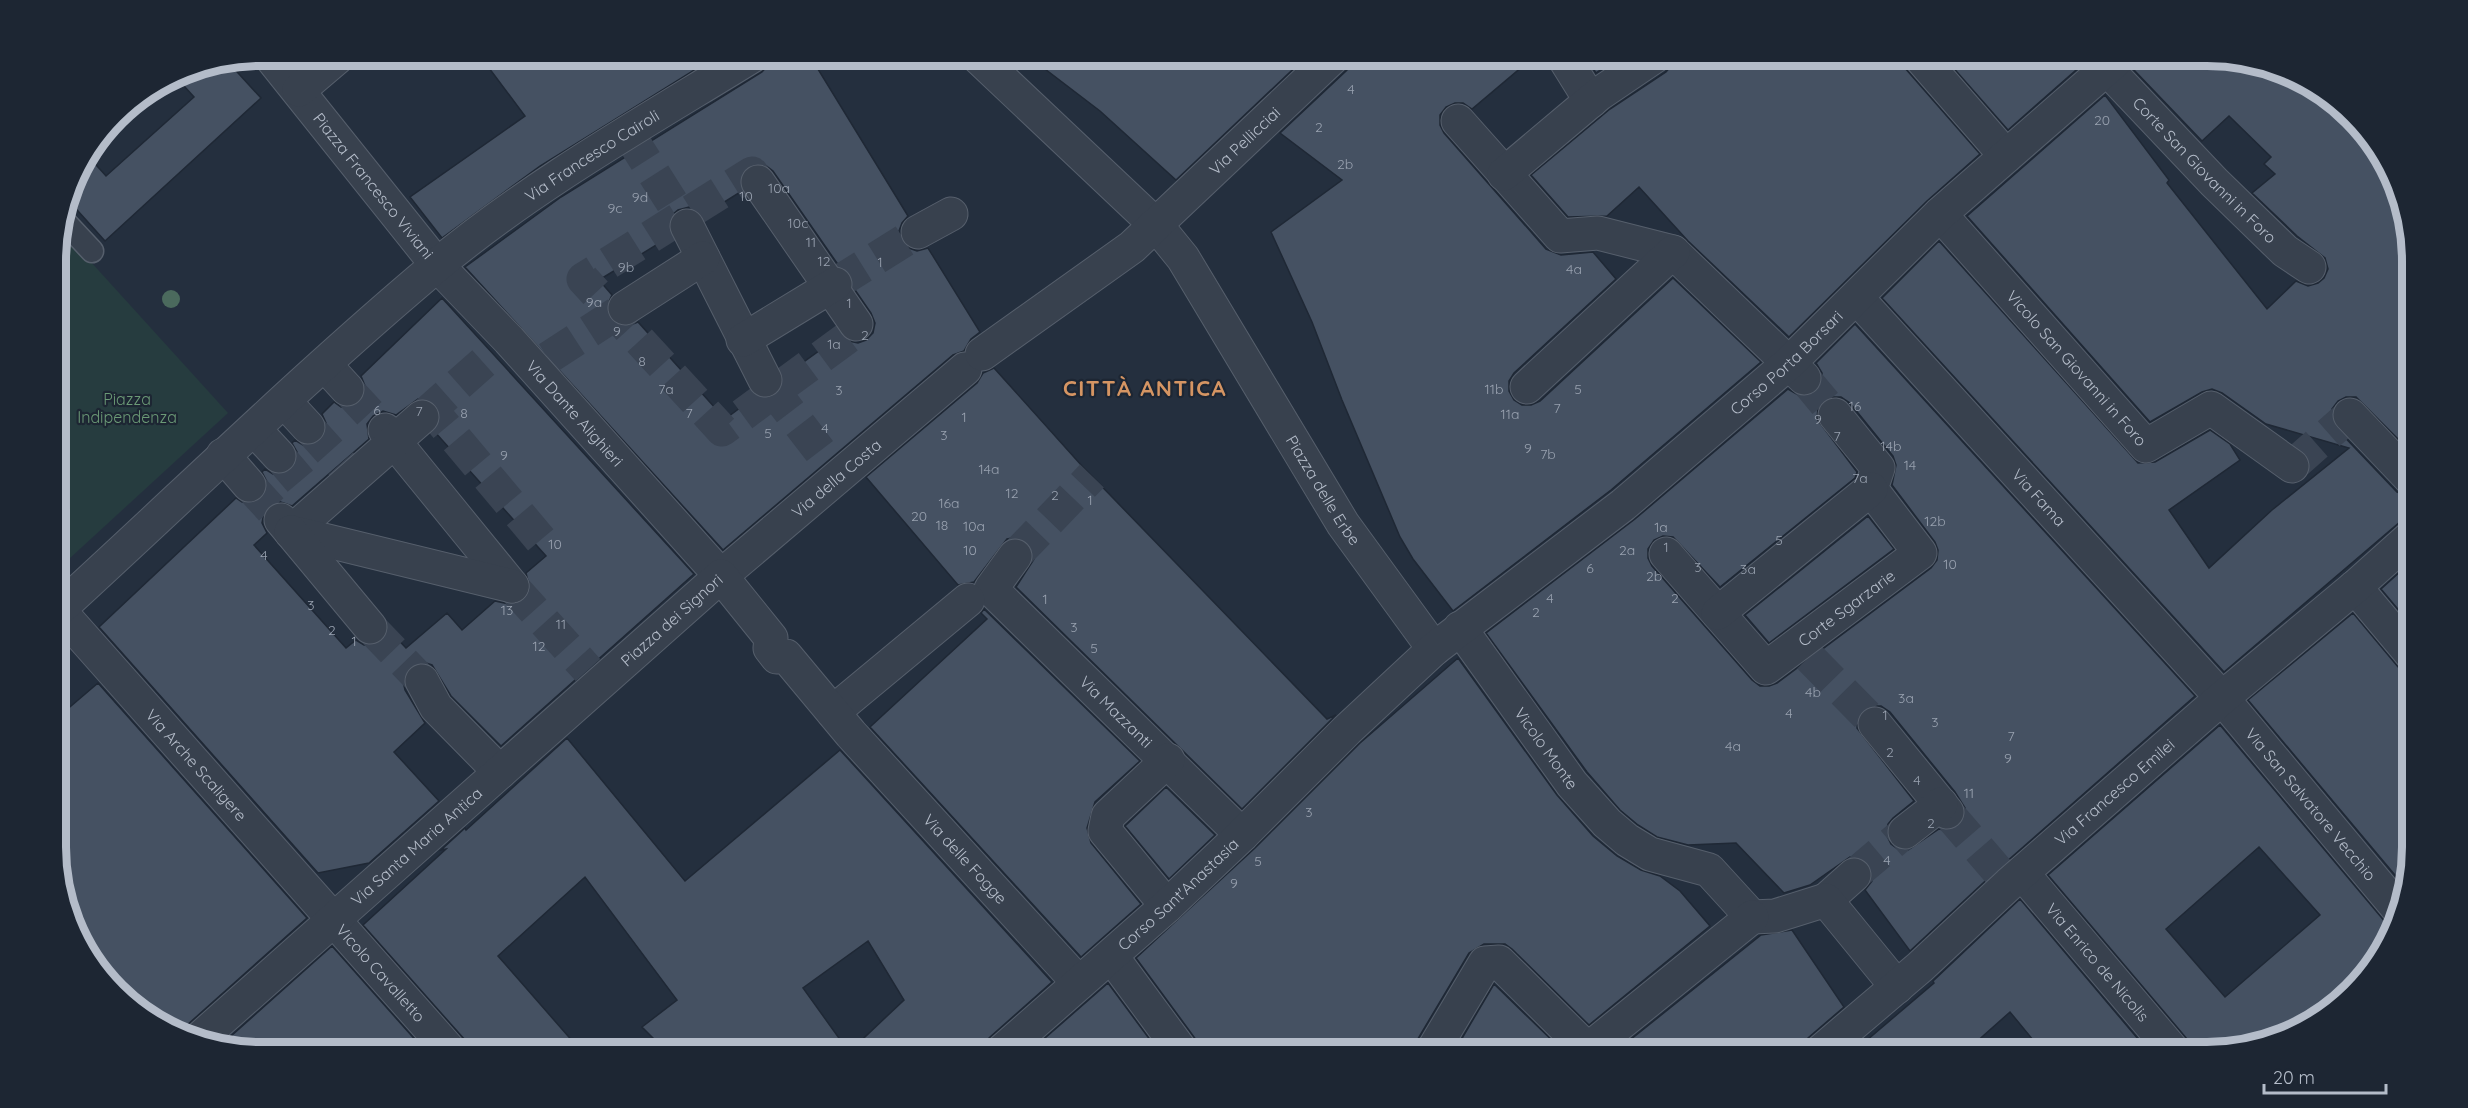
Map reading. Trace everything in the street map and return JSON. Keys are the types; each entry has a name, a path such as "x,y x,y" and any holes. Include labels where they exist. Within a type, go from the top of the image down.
{"street":[{"name":"Piazza Francesco Viviani","path":"254,429 437,266 318,119 299,90 279,66"},
{"path":"299,90 327,66"},
{"name":"Via Francesco Cairoli","path":"437,266 528,197 736,66"},
{"name":"Piazza delle Erbe","path":"988,66 1157,226 1183,258 1343,524 1434,649"},
{"name":"Via Pellicciai","path":"1157,226 1182,199 1323,66"},
{"path":"1571,66 1595,97"},
{"path":"1508,178 1595,97 1640,66"},
{"path":"1928,66 2006,156"},
{"name":"Corso Porta Borsari","path":"1434,649 1797,370 1857,298 1940,214 2109,66"},
{"name":"Corte San Giovanni in Foro","path":"2117,66 2246,213 2285,251 2309,267"},
{"path":"1458,122 1560,236 1598,233 1673,252 1797,370"},
{"path":"758,182 833,285 856,324"},
{"path":"918,232 951,214"},
{"name":"Vicolo San Giovanni in Foro","path":"1940,214 2146,446 2211,408 2292,466"},
{"path":"687,226 743,340 772,379"},
{"name":"Via della Costa","path":"715,571 835,470 974,361 1132,247 1157,226"},
{"path":"1527,387 1673,252"},
{"path":"625,308 703,258"},
{"name":"Via Dante Alighieri","path":"437,266 501,346 541,363 715,571"},
{"path":"743,340 833,285"},
{"name":"Via Fama","path":"1857,298 2222,698"},
{"path":"325,365 347,389"},
{"path":"284,401 308,427"},
{"path":"1718,613 1871,489 1878,468 1834,415"},
{"path":"2350,415 2402,470"},
{"path":"286,526 389,435 422,417"},
{"path":"66,601 254,429 279,456"},
{"path":"286,526 512,585 389,435"},
{"path":"223,455 249,485"},
{"name":"Corte Sgarzarie","path":"1666,554 1766,668 1804,650 1920,553 1871,489"},
{"path":"286,526 370,627"},
{"name":"Via Francesco Emilei","path":"1840,1042 2022,873 2402,545"},
{"path":"842,723 980,594 1015,556"},
{"name":"Piazza dei Signori","path":"555,722 593,677 715,571 771,638 770,648 777,657 786,656 842,723"},
{"path":"2355,587 2402,643"},
{"name":"Via Mazzanti","path":"980,594 1168,760 1242,835"},
{"name":"Via Arche Scaligere","path":"66,619 334,921"},
{"name":"Vicolo Monte","path":"1460,628 1572,784 1607,823 1627,840 1650,854 1709,870 1752,917"},
{"name":"Corso Sant'Anastasia","path":"1012,1042 1112,957 1167,906 1347,730 1434,649"},
{"path":"422,681 436,707 500,772"},
{"name":"Via San Salvatore Vecchio","path":"2222,698 2394,903"},
{"name":"Via Santa Maria Antica","path":"205,1034 555,722"},
{"name":"Via delle Fogge","path":"842,723 1079,983"},
{"path":"1875,724 1944,808 1905,832"},
{"path":"1167,906 1105,831 1108,816 1168,760"},
{"name":"Via Enrico de Nicolis","path":"2022,873 2166,1042"},
{"path":"1598,1042 1752,917 1775,916 1826,900 1854,875"},
{"path":"1826,900 1897,987"},
{"name":"Vicolo Cavalletto","path":"334,921 442,1042"},
{"path":"1112,957 1175,1042"},
{"path":"1438,1042 1485,963 1499,962 1578,1042"}],"lane":[{"path":"70,227 92,251"}],"green space":[{"name":"Piazza Indipendenza","path":"68,237 228,413 66,562 66,248"}],"building":[{"path":"488,66 701,66 540,166 442,238 410,197 525,116"},
{"path":"767,66 816,66 908,216 899,231 902,241 909,248 917,251 928,248 980,332 971,339 964,351 953,355 723,550 465,267 561,197 762,72","holes":["756,163 765,165 773,171 839,266 851,274 853,287 871,313 875,323 873,333 866,340 858,343 849,341 841,335 783,377 781,390 774,396 765,399 756,396 725,419 638,322 625,327 617,325 610,319 606,308 612,295 599,280 671,236 668,224 671,216 678,210 689,207 702,216 742,191 739,183 741,173 747,167"]},
{"path":"1041,66 1296,66 1176,180 1100,111"},
{"path":"1348,66 1523,66 1472,109 1463,103 1455,103 1446,107 1440,115 1440,125 1444,133 1546,249 1561,255 1593,252 1616,279 1514,373 1509,381 1509,391 1514,400 1522,405 1531,405 1540,401 1673,278 1761,362 1611,490 1453,611 1413,559 1400,537 1312,322 1271,232 1342,180 1280,133 1347,70"},
{"path":"1591,66 1607,66 1596,73"},
{"path":"1671,66 1904,66 1980,154 1927,201 1789,337 1688,241 1639,187 1607,216 1568,217 1531,175 1610,109 1666,72"},
{"path":"1952,66 2081,66 2008,130"},
{"path":"2135,66 2220,66 2257,73 2304,92 2326,106 2362,142 2387,187 2400,236 2402,443 2356,397 2346,397 2338,401 2332,409 2332,419 2336,428 2397,492 2402,494 2402,521 2224,672 1882,298 1939,241 2138,463 2155,462 2210,430 2230,444 2240,460 2169,510 2209,568 2272,510 2349,448 2266,424 2222,393 2212,389 2202,392 2150,422 1967,216 2105,95 2169,180 2167,183 2267,309 2296,281 2308,286 2324,278 2328,269 2325,258 2297,236 2252,193 2275,174 2264,164 2271,157 2229,116 2202,141 2134,70"},
{"path":"234,68 261,98 105,241 74,207 86,175 94,162 106,176 194,97 181,83 198,76"},
{"path":"442,298 694,574 501,746 451,696 432,665 423,662 413,665 406,672 403,681 405,690 425,723 394,752 439,801 369,863 318,873 99,627 236,498 242,502 252,503 262,499 266,492 267,482 262,472 265,469 273,474 283,474 292,469 297,461 297,452 292,443 295,440 303,445 312,445 321,440 326,432 326,423 322,414 334,402 341,407 350,407 360,402 365,395 365,386 361,376","holes":["418,399 429,399 440,413 440,422 434,431 546,556 526,573 530,590 524,600 514,605 495,601 462,630 447,613 406,648 388,629 381,642 364,645 356,640 346,648 254,545 267,533 262,523 264,513 269,506 278,501 292,506 369,439 367,424 373,416 383,411 396,415"]},
{"path":"1855,324 2195,696 1997,870 1910,951 1865,890 1872,881 1872,872 1868,863 1860,857 1850,857 1810,885 1784,893 1736,843 1688,845 1657,837 1638,825 1620,810 1587,772 1486,633 1635,519 1788,389 1800,396 1809,396 1817,391 1822,383 1822,373 1816,363","holes":["1841,397 1850,403 1893,456 1896,465 1892,485 1935,542 1938,550 1937,560 1931,568 1777,683 1760,686 1752,680 1652,566 1648,558 1648,549 1654,540 1663,536 1673,537 1720,587 1855,478 1857,472 1817,419 1818,408 1824,400","1871,706 1881,706 1890,712 1955,792 1965,808 1964,819 1958,827 1949,831 1939,829 1908,850 1899,850 1891,844 1886,834 1888,824 1914,801 1857,728 1858,717 1863,710"]},
{"path":"994,368 1082,466 1327,719 1336,715 1242,809 1016,587 1034,559 1032,549 1026,541 1018,537 1007,539 974,582 958,585 866,477 977,383 983,373"},
{"path":"1868,516 1894,549 1769,643 1745,615"},
{"path":"2402,570 2402,614 2381,589"},
{"path":"984,609 1140,761 1095,802 1087,828 1091,843 1141,904 1081,957 870,727 987,619 981,613"},
{"path":"2353,613 2398,667 2402,669 2402,860 2399,880 2248,700"},
{"path":"1458,658 1557,795 1593,836 1617,856 1641,870 1660,876 1680,891 1710,926 1589,1025 1512,949 1505,944 1484,944 1469,953 1416,1042 1197,1042 1136,958 1255,848 1360,743"},
{"path":"98,683 307,918 186,1026 142,1002 123,985 106,966 81,921 73,897 66,847 66,710"},
{"path":"2220,725 2386,923 2362,966 2326,1002 2304,1016 2281,1027 2245,1038 2220,1042 2189,1042 2048,875","holes":["2259,847 2320,915 2225,997 2166,929"]},
{"path":"567,738 685,881 840,750 1052,982 987,1042 860,1042 904,1000 868,941 803,988 842,1042 657,1042 642,1027 677,1000 585,877 498,956 573,1042 466,1042 363,925 446,849 441,850 465,828 466,830"},
{"path":"1166,787 1215,835 1169,879 1125,826"},
{"path":"2020,899 2141,1042 2035,1042 2010,1012 1976,1042 1865,1042 1934,983 1933,981"},
{"path":"1792,930 1844,1007 1806,1042 1627,1042 1761,935"},
{"path":"332,946 417,1042 261,1042 228,1039"},
{"path":"1108,983 1152,1042 1040,1042"},
{"path":"1494,984 1554,1042 1460,1042"}],"tunnel":[{"path":"628,133 687,226"},
{"path":"758,182 752,173 583,279 722,430 859,329 856,324"},
{"path":"835,284 918,232"},
{"path":"548,358 625,308"},
{"path":"422,417 494,353"},
{"path":"1804,378 1835,415"},
{"path":"770,386 829,463"},
{"path":"347,389 385,430"},
{"path":"425,402 545,545"},
{"path":"2292,466 2350,415"},
{"path":"308,427 343,466"},
{"path":"279,456 312,495"},
{"path":"1015,556 1092,476"},
{"path":"249,485 281,520"},
{"path":"512,586 588,670"},
{"path":"370,627 422,681"},
{"path":"1809,657 1875,724"},
{"path":"1947,812 2009,884"},
{"path":"1854,875 1905,832"}],"district":[{"name":"CITTÀ ANTICA","path":"1145,388"}]}
